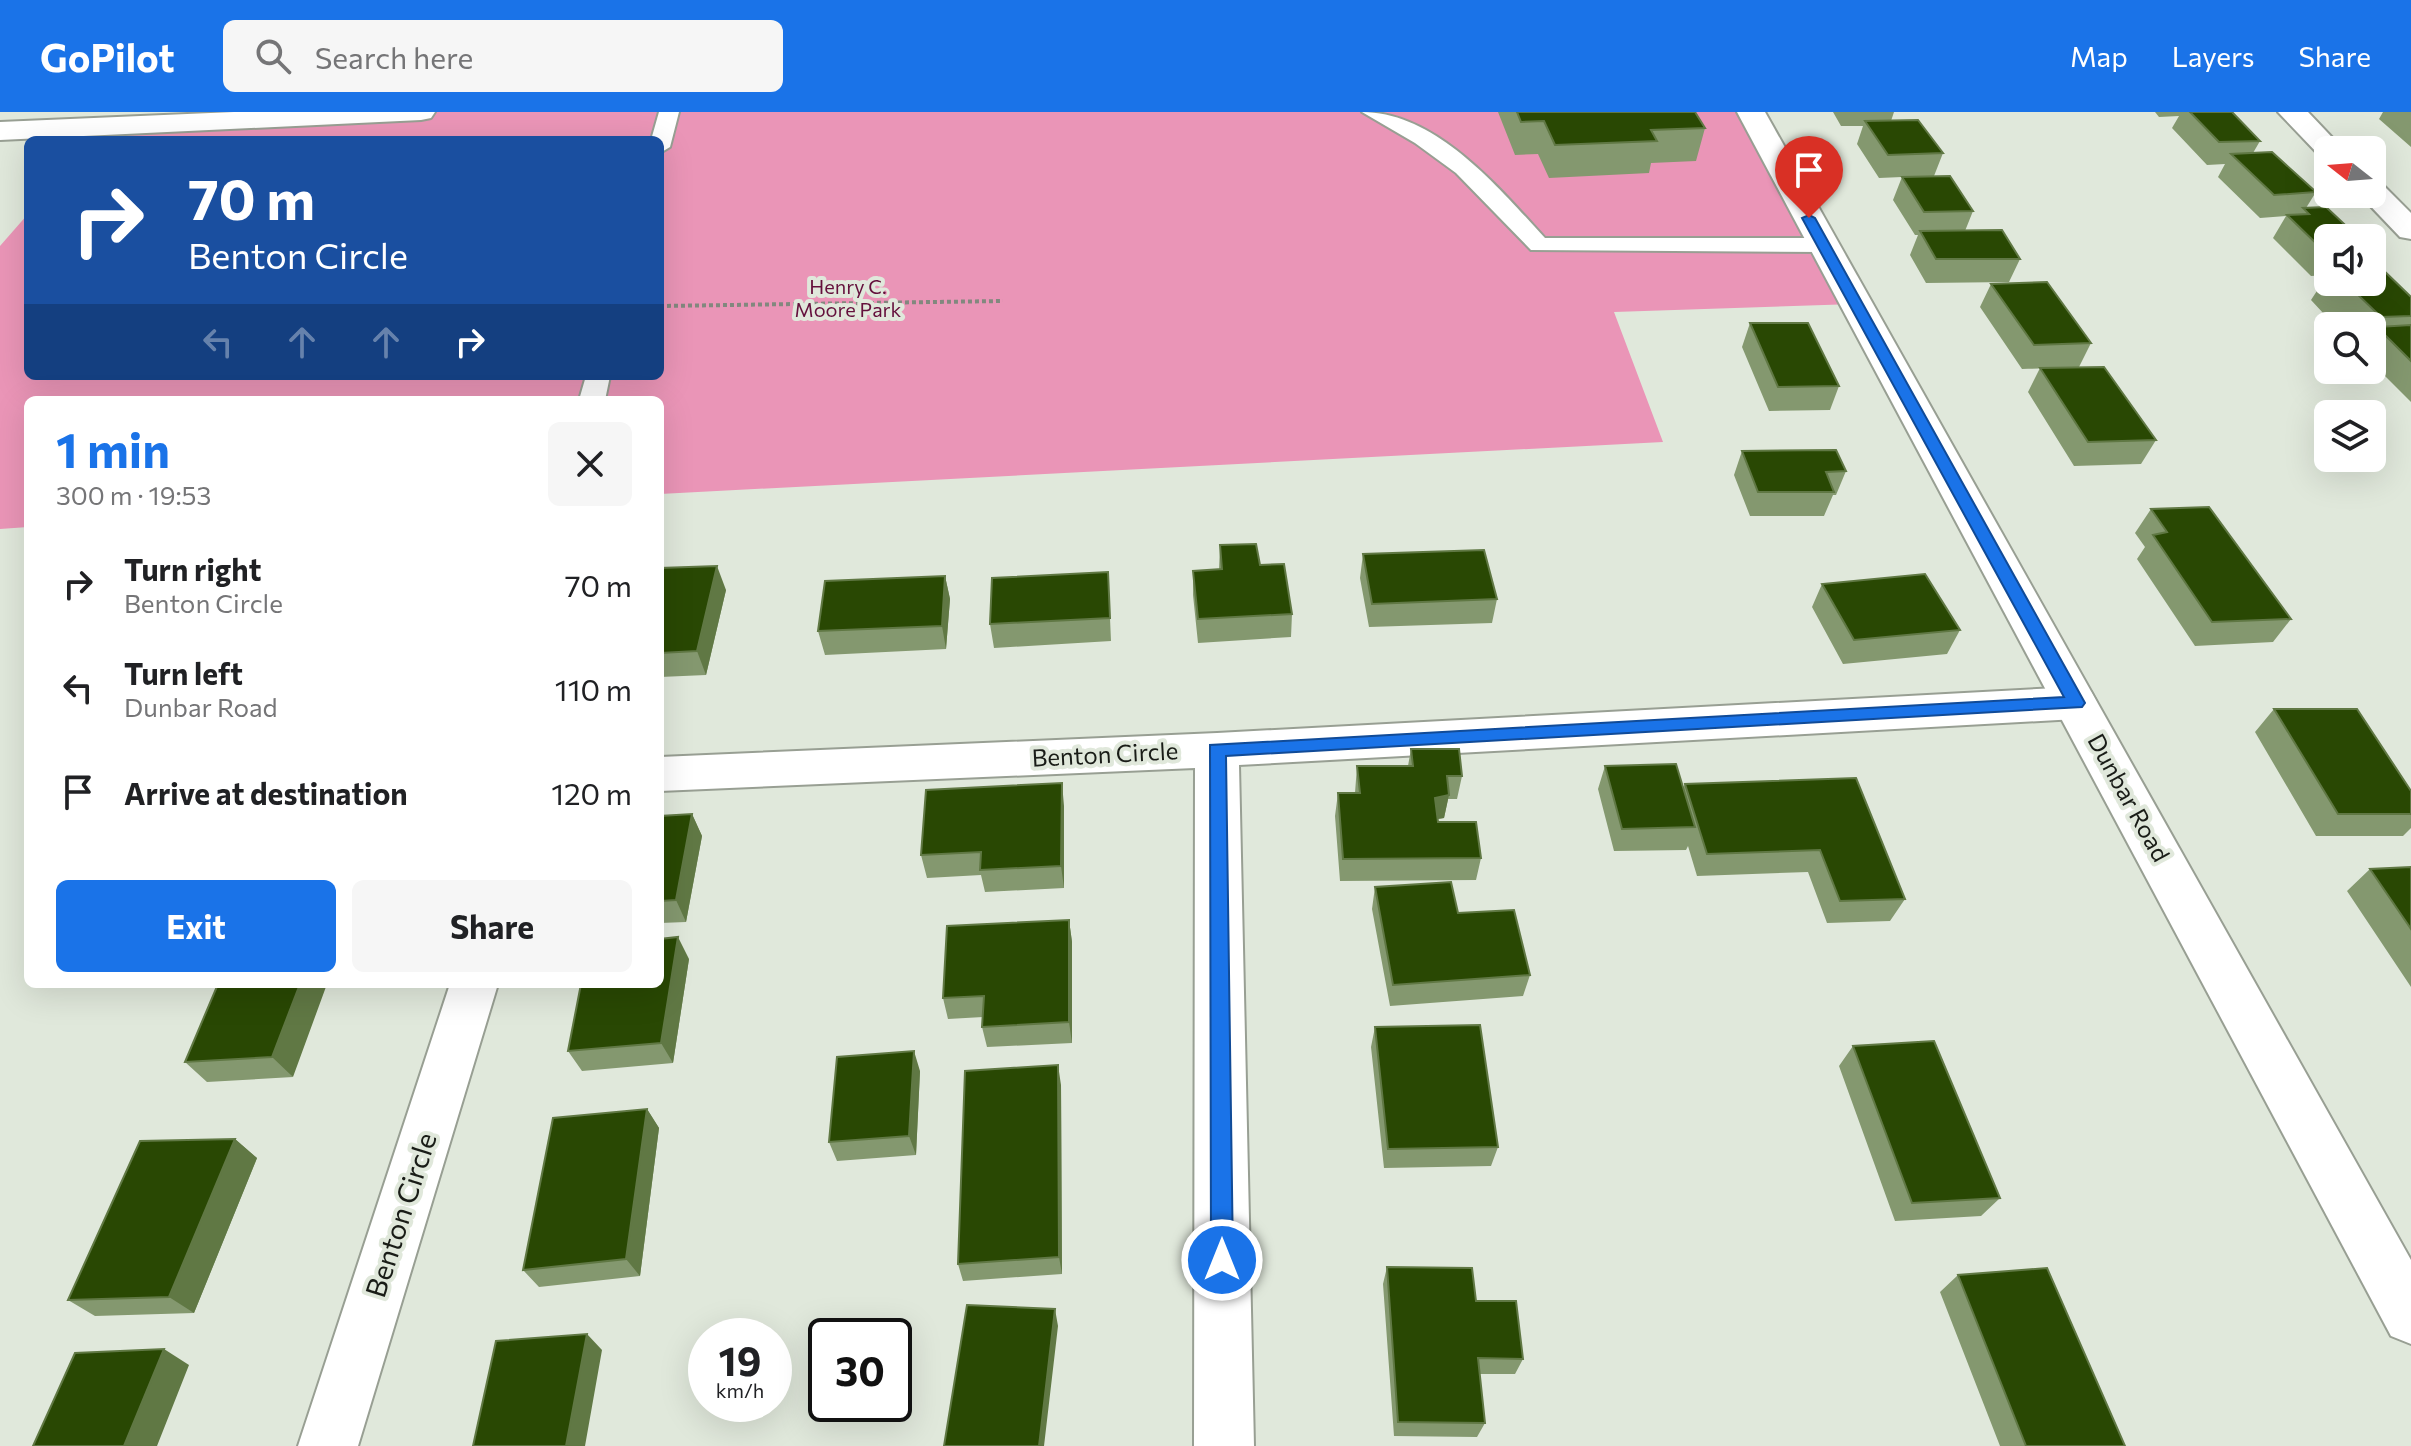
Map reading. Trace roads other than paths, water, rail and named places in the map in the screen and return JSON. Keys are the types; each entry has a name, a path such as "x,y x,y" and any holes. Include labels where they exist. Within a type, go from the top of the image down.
{"street":[{"path":"0,131 421,112"},
{"name":"Dunbar Road","path":"1751,112 2411,1316"},
{"path":"2292,112 2316,136"},
{"path":"2386,205 2411,230"},
{"name":"Benton Circle","path":"664,774 1217,750 2076,703"},
{"path":"1217,750 1224,1446"},
{"name":"Benton Circle","path":"328,1446 473,988"}],"lane":[{"path":"663,136 669,112"},
{"path":"1372,112 1416,132 1448,153 1539,245 1823,245"}],"park label":[{"name":"Henry C. Moore Park","path":"848,298"}]}
